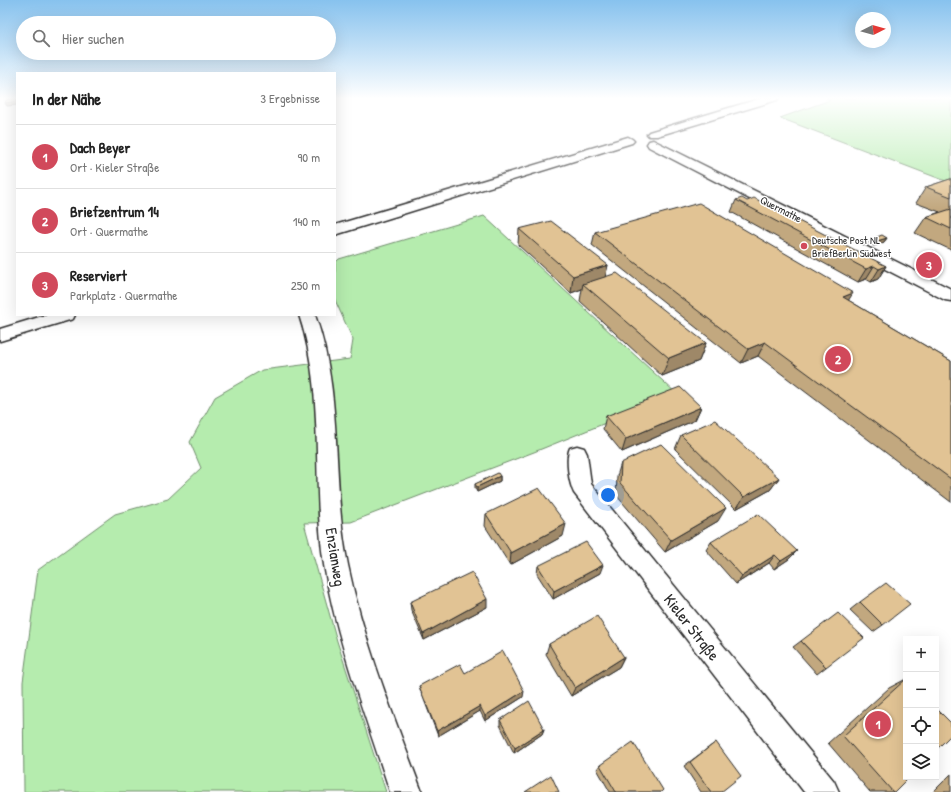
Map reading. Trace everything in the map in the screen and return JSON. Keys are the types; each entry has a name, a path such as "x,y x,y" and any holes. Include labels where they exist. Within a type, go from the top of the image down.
{"main road":[{"path":"336,230 655,135"},
{"name":"Quermathe","path":"642,139 951,296"},
{"path":"0,328 42,316"},
{"path":"0,335 63,316"}],"street":[{"name":"Enzianweg","path":"307,316 315,338 323,382 329,509 336,565 357,651 406,792"},
{"name":"Kieler Straße","path":"576,454 581,487 823,792"}],"green space":[{"path":"825,135 951,135 951,183"},
{"path":"484,216 677,394 534,452 351,522 304,523 337,641 386,792 24,792 23,682 38,570 115,514 168,499 201,468 190,442 215,397 262,370 350,359 353,340 336,302 336,262 339,259"}],"building":[{"path":"950,179 951,197 926,187"},
{"path":"742,198 747,201 754,198 886,266 879,269 874,266 866,269 736,200"},
{"path":"699,203 853,293 843,297 951,361 951,479 765,342 748,349 595,232"},
{"path":"951,209 951,229 926,217"},
{"path":"551,221 608,265 573,276 519,229"},
{"path":"882,235 887,238 877,241 872,239"},
{"path":"617,273 706,343 669,358 583,284"},
{"path":"680,387 701,407 626,439 606,416"},
{"path":"715,420 779,478 744,497 681,435"},
{"path":"661,444 726,508 671,540 620,483 621,463"},
{"path":"498,473 500,476 477,487 475,484"},
{"path":"539,488 566,524 511,553 486,514"},
{"path":"758,514 797,551 781,561 775,555 742,576 711,542"},
{"path":"586,542 603,565 554,591 538,566"},
{"path":"472,572 487,599 423,634 410,602"},
{"path":"886,583 910,604 883,625 860,602"},
{"path":"838,613 864,638 826,667 801,641"},
{"path":"597,616 624,657 575,688 549,644"},
{"path":"503,651 524,691 485,716 480,706 437,731 419,686 460,664 465,673"},
{"path":"903,682 903,780 906,780 894,792 843,736"},
{"path":"529,701 544,729 515,748 500,720"},
{"path":"939,711 951,723 951,735 939,747"},
{"path":"633,742 663,790 661,792 616,792 600,765"},
{"path":"716,742 741,776 721,792 711,792 690,762"},
{"path":"551,775 559,792 525,792"}],"place":[{"name":"Deutsche Post NL BriefBerlin Südwest","path":"804,246"},
{"name":"Reserviert","path":"929,265"},
{"name":"Briefzentrum 14","path":"838,359"},
{"name":"Dach Beyer","path":"878,724"}]}
